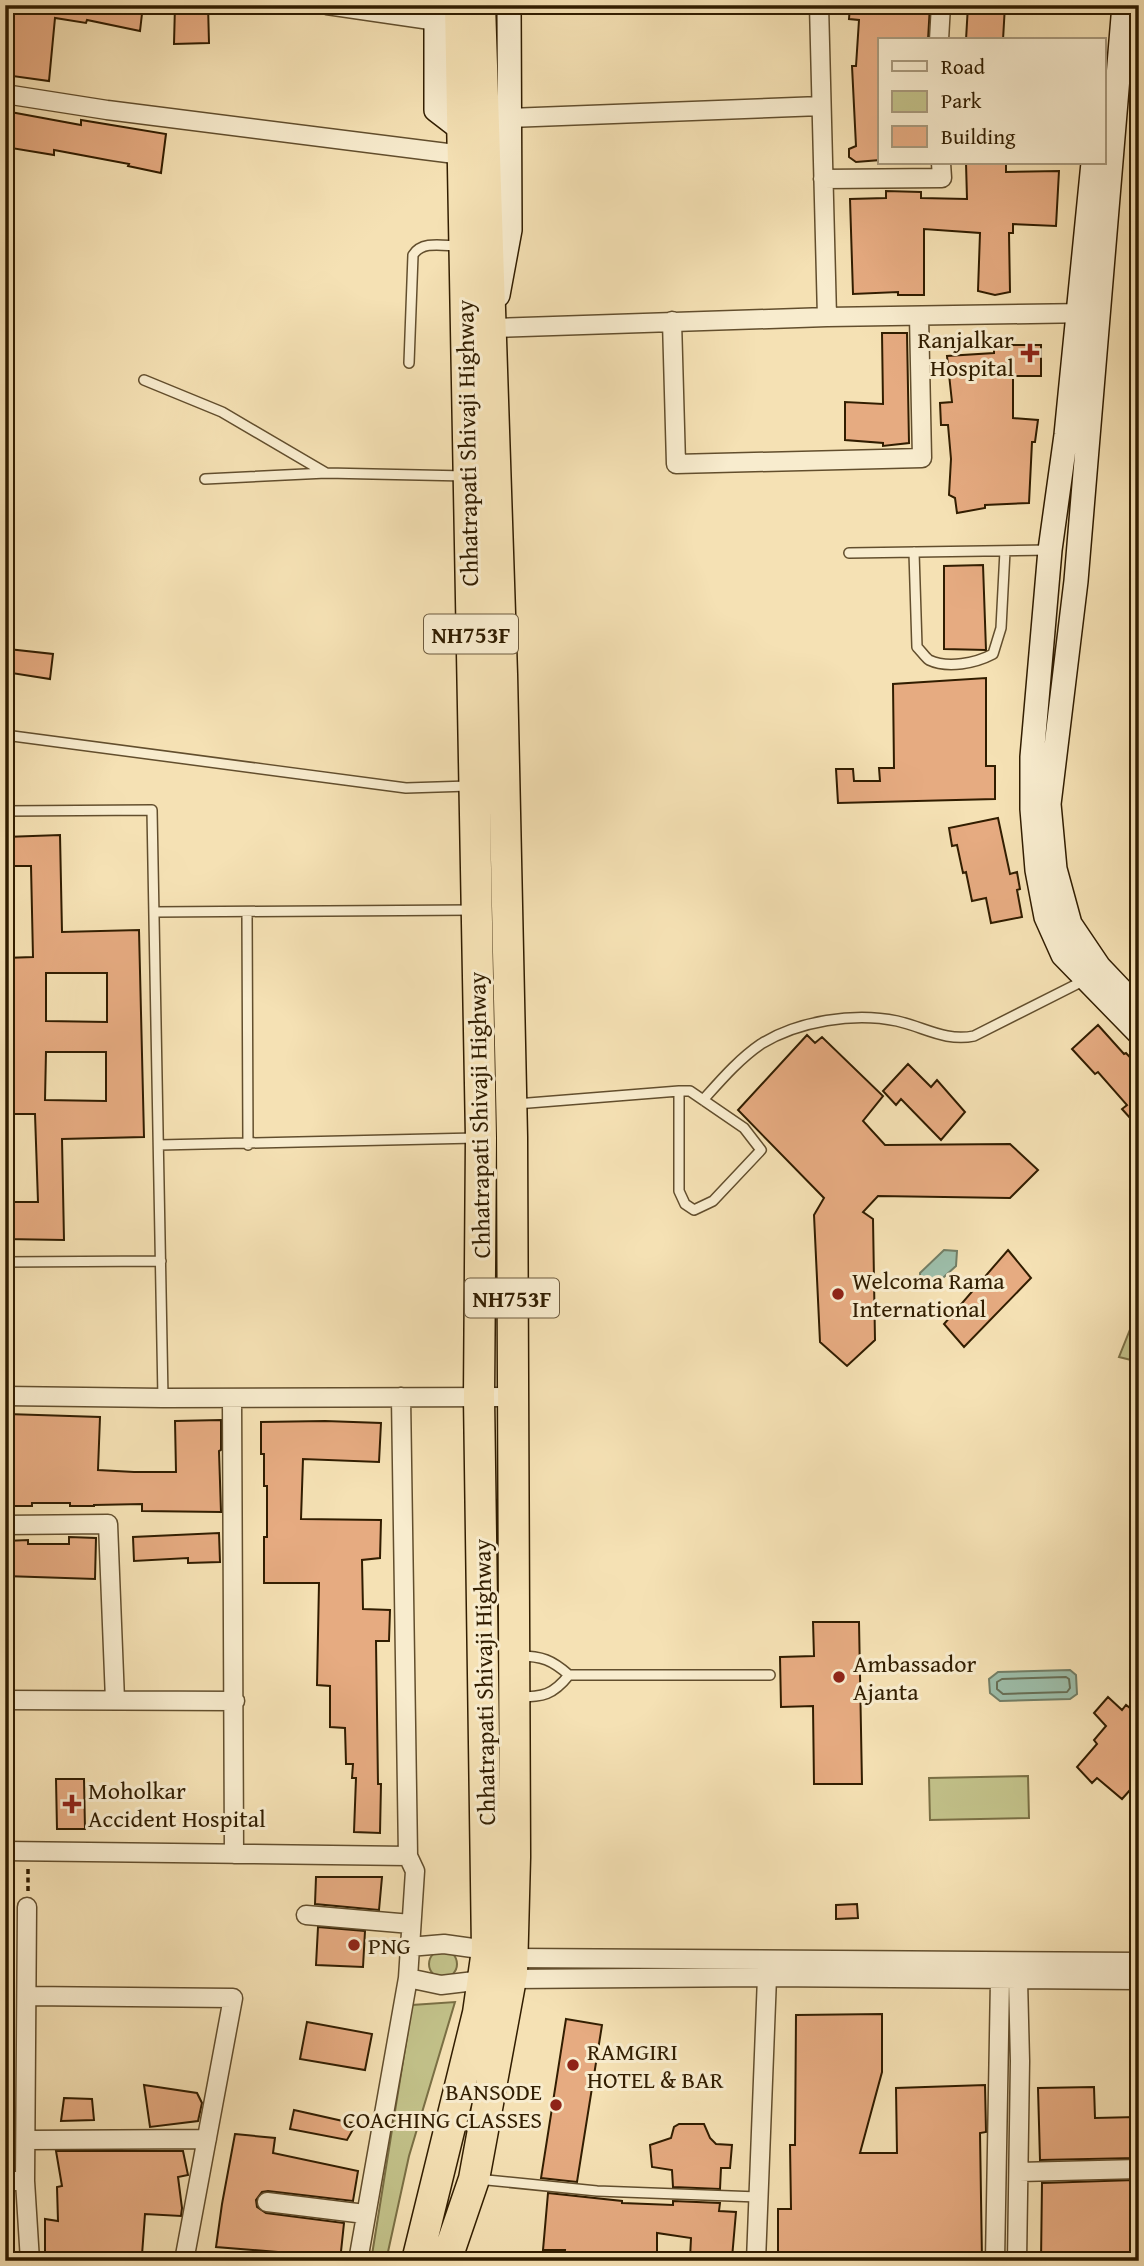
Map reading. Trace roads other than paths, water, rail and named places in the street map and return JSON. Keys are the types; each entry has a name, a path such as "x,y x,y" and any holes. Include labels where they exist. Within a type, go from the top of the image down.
{"highway":[{"name":"NH753F","path":"480,5 492,328"},
{"name":"NH753F","path":"444,10 462,129"},
{"name":"Chhatrapati Shivaji Highway","path":"417,2261 478,2012 498,1967 479,1397 481,1138 462,129"},
{"name":"Chhatrapati Shivaji Highway","path":"446,2261 474,2179 498,1967 515,1857 511,1104 492,328"}],"street":[{"path":"327,5 444,10"},
{"path":"509,5 510,230 492,328 827,317 1088,313"},
{"path":"819,5 827,317"},
{"path":"939,38 941,5"},
{"path":"1106,38 1109,5"},
{"path":"1124,5 1130,30 1050,550 1032,757 1040,805 1070,924 1099,967 1139,1009"},
{"path":"5,94 107,110 462,129"},
{"path":"509,118 821,106"},
{"path":"823,179 942,178 942,164"},
{"path":"1093,164 1076,581 1040,805 1037,870 1046,917 1063,955 1139,1033"},
{"path":"672,321 676,464 922,458 919,316"},
{"path":"5,1396 512,1397"},
{"path":"358,2261 408,1978 415,1871 408,1856 401,1397"},
{"path":"232,1398 234,1854"},
{"path":"5,1525 108,1524 115,1700"},
{"path":"5,1700 234,1701"},
{"path":"5,1851 408,1856"},
{"path":"27,1907 25,2181 30,2261"},
{"path":"306,1915 411,1924"},
{"path":"409,1947 444,1944 498,1967 766,1978 1139,1980"},
{"path":"995,2261 1000,1980 1007,1962"},
{"path":"1007,1962 1018,1980 1017,2261"},
{"path":"408,1978 441,1984 498,1967 1139,1962"},
{"path":"756,2261 766,1978"},
{"path":"27,1996 233,1998 184,2261"},
{"path":"26,2140 207,2139"},
{"path":"1018,2172 1139,2169"},
{"path":"5,2181 25,2181"},
{"path":"267,2202 365,2214"}],"lane":[{"path":"409,363 413,255 417,248 423,245 464,246"},
{"path":"144,380 222,412 326,473"},
{"path":"205,480 326,473 468,476"},
{"path":"849,553 1050,550"},
{"path":"915,552 917,647 928,659 950,664 980,661 993,654 1001,628 1005,551"},
{"path":"5,734 406,788 473,786"},
{"path":"5,810 152,810 163,1398"},
{"path":"155,912 475,909"},
{"path":"247,912 248,1145"},
{"path":"703,1100 742,1059 762,1044 785,1033 838,1019 871,1018 895,1020 959,1039 974,1036 1087,979"},
{"path":"511,1104 678,1091 690,1091 744,1128 761,1150 713,1201 694,1210 685,1204 678,1191 678,1091"},
{"path":"159,1145 481,1138"},
{"path":"5,1262 161,1261"},
{"path":"513,1656 539,1656 553,1661 569,1675 770,1675"},
{"path":"513,1697 539,1697 558,1688 569,1675"},
{"path":"474,2179 597,2191 758,2197"}],"water":[{"path":"944,1250 957,1251 956,1266 934,1286 920,1284 920,1273"},
{"path":"1070,1670 1076,1675 1077,1694 1070,1699 1000,1701 990,1693 989,1679 998,1672"}],"place":[{"name":"Ranjalkar Hospital","path":"1030,353"},
{"name":"Welcoma Rama International","path":"838,1294"},
{"name":"Ambassador Ajanta","path":"839,1677"},
{"name":"Moholkar Accident Hospital","path":"72,1804"},
{"name":"PNG","path":"354,1945"},
{"name":"RAMGIRI HOTEL & BAR","path":"573,2065"},
{"name":"BANSODE COACHING CLASSES","path":"556,2105"}]}
